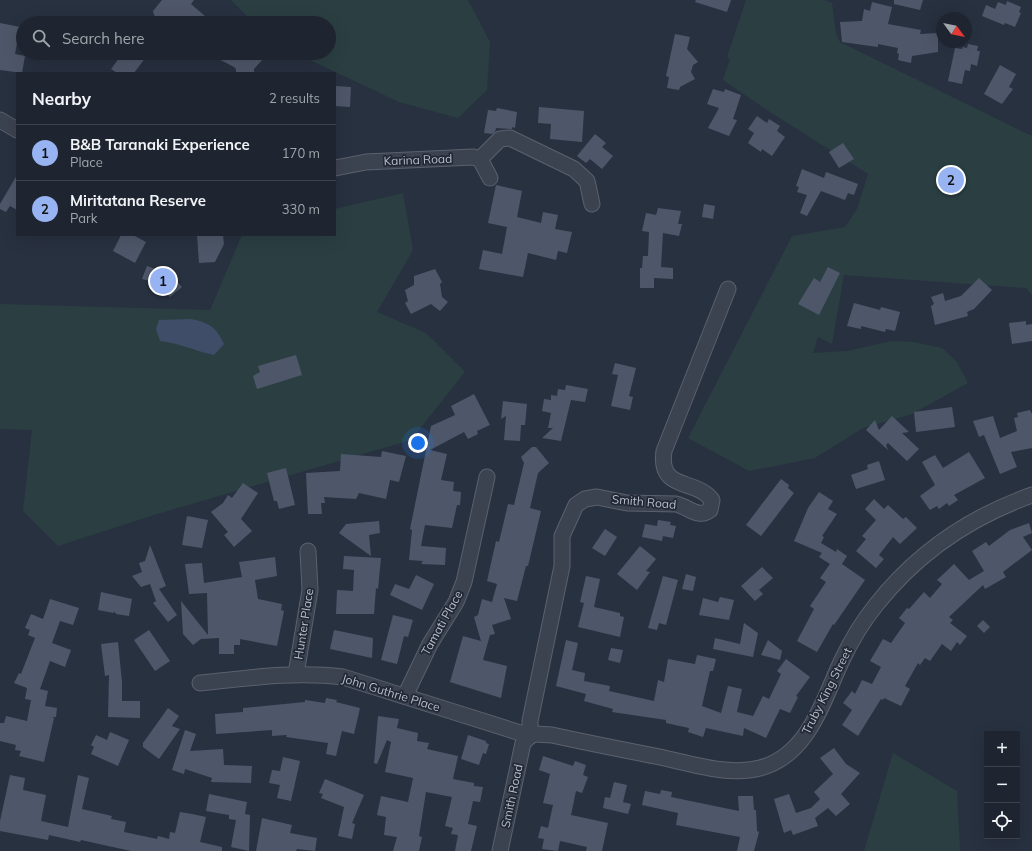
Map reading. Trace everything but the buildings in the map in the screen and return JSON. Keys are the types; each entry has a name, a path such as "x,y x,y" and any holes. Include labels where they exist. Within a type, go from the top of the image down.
{"street":[{"path":"0,120 16,129"},
{"path":"490,178 480,159 500,139 510,138 574,169 587,181 592,204"},
{"name":"Karina Road","path":"336,168 366,162 473,157 480,159"},
{"name":"Smith Road","path":"500,851 523,743 530,736 530,721 562,566 562,536 576,505 585,499 597,497 627,503 676,504 684,506 698,514 705,514 710,510 712,500 708,494 675,480 666,472 663,460 664,451 728,289"},
{"name":"Tamati Place","path":"405,696 430,644 456,602 464,582 487,477"},
{"name":"Truby King Street","path":"530,736 535,734 552,735 725,770 760,768 774,762 787,755 808,732 843,658 875,606 893,584 936,545 961,528 997,509 1032,495"},
{"name":"Hunter Place","path":"296,674 310,590 308,551"},
{"name":"John Guthrie Place","path":"200,682 296,674 319,674 343,677 530,736"}],"green space":[{"path":"231,0 468,0 490,42 487,90 458,118 399,102 310,60 336,60 336,16 247,16"},
{"path":"746,0 824,0 832,3 836,34 840,42 1032,136 1032,295 1026,288 844,275 832,344 818,337 813,353 848,351 891,341 914,342 942,348 957,362 968,383 912,414 863,428 815,458 749,471 688,438 792,236 845,227 857,209 868,174 770,112 723,80 730,59 727,57"},
{"path":"403,193 413,250 377,312 426,333 465,372 411,440 157,514 58,546 23,511 32,430 0,429 0,304 210,310 242,236 336,236 336,209"},
{"path":"893,753 957,791 960,851 864,851"}],"water":[{"path":"191,319 208,324 218,333 224,344 214,355 174,343 160,341 156,329 159,320"}],"place":[{"name":"Miritatana Reserve","path":"951,180"},
{"name":"B&B Taranaki Experience","path":"163,281"}]}
